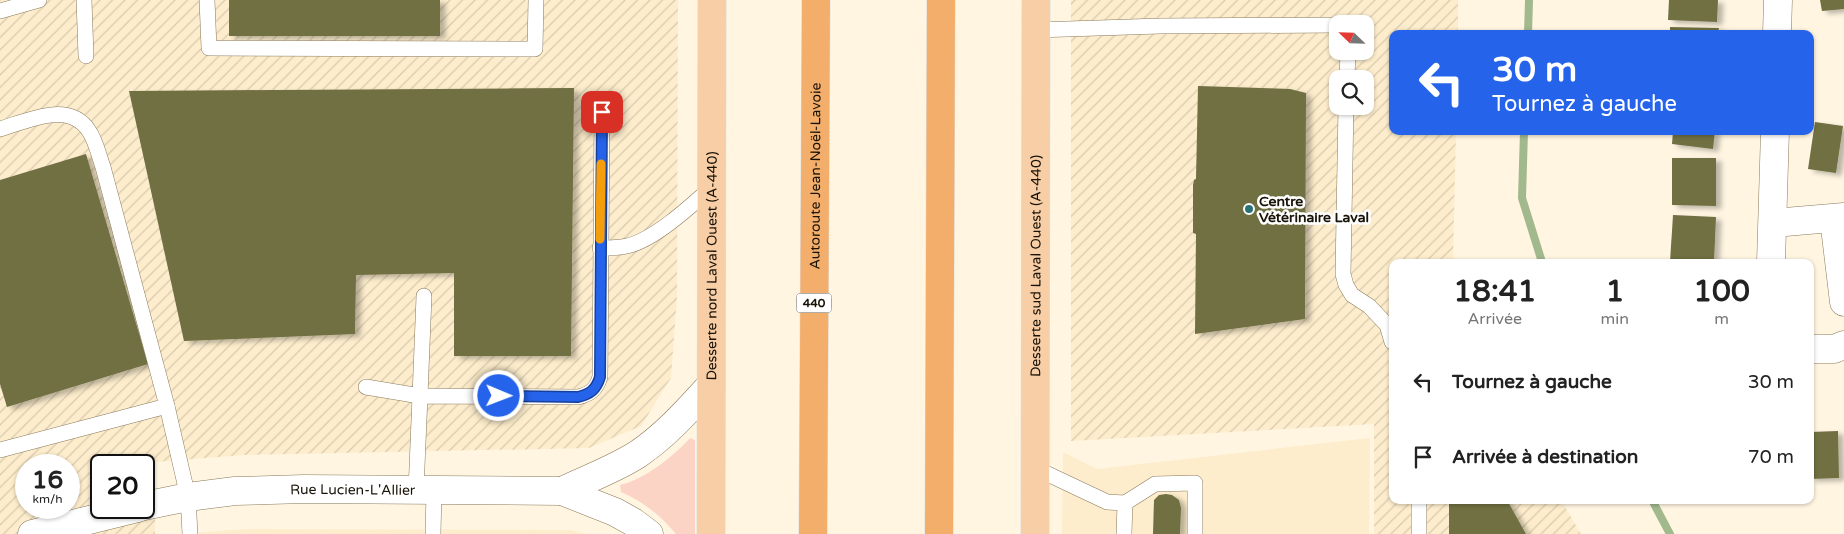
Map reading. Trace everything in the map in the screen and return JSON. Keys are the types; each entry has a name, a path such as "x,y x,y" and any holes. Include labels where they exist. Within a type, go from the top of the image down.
{"highway":[{"name":"Autoroute Jean-Noël-Lavoie","path":"813,534 816,0"},
{"path":"939,534 941,0"}],"main road":[{"name":"Desserte sud Laval Ouest (A-440)","path":"1035,534 1036,0"},
{"name":"Desserte nord Laval Ouest (A-440)","path":"707,6 712,187 711,534"}],"street":[{"path":"1777,30 1778,0"},
{"path":"1771,259 1775,135"},
{"path":"1773,223 1839,218 1844,302"},
{"path":"1814,349 1834,349 1844,345"},
{"name":"Rue Lucien-L'Allier","path":"562,491 625,461 649,446 673,426 710,386"},
{"name":"Rue Lucien-L'Allier","path":"155,504 235,491 294,489 562,491 614,512 633,522 648,534"},
{"path":"32,534 93,519"}],"lane":[{"path":"0,11 39,0"},
{"path":"84,0 86,56"},
{"path":"207,0 209,48 535,49 536,0"},
{"path":"1036,30 1160,26 1329,25"},
{"path":"366,387 420,396 578,397 594,390 600,377 602,112"},
{"path":"0,129 58,114 69,115 79,120 89,130 102,167 167,406 188,497 190,534"},
{"path":"1346,115 1343,274 1346,285 1352,295 1370,306 1387,325 1389,332"},
{"path":"600,248 622,247 639,242 684,212 712,187"},
{"path":"424,296 420,396 425,491 433,534"},
{"path":"0,450 167,406"},
{"path":"1036,468 1107,502 1125,503 1155,484 1196,484 1195,534"},
{"path":"1124,534 1125,503"},
{"path":"1419,504 1419,534"}],"shaded area":[{"path":"0,0 678,0 677,297 671,378 641,426 589,448 244,455 155,462 155,454 90,454 90,519 155,519 155,534 0,534"},
{"path":"1071,0 1458,0 1458,30 1389,30 1389,135 1456,135 1453,259 1389,259 1389,504 1563,504 1581,534 1374,534 1374,424 1071,441"},
{"path":"690,438 695,440 695,534 676,534 651,510 621,492 620,485 648,473 676,452"},
{"path":"1370,438 1369,534 1062,534 1063,452 1097,469"},
{"path":"245,529 570,530 586,534 179,534"}],"building":[{"path":"229,0 440,0 440,36 229,36"},
{"path":"1669,0 1718,0 1717,22 1668,20"},
{"path":"1820,0 1844,0 1844,9 1822,11"},
{"path":"1670,27 1719,28 1719,30 1670,30"},
{"name":"Centre Vétérinaire Laval","path":"1198,86 1290,89 1306,93 1305,319 1195,334 1196,234 1193,233 1193,185 1196,179"},
{"path":"574,88 571,356 454,356 454,273 356,275 355,334 184,341 129,91"},
{"path":"1815,122 1843,126 1836,173 1808,169"},
{"path":"1673,135 1715,135 1713,149 1672,144"},
{"path":"86,154 148,364 7,407 0,384 0,180"},
{"path":"1672,158 1716,158 1716,206 1672,205"},
{"path":"1673,215 1716,217 1714,259 1670,259"},
{"path":"1838,431 1839,478 1814,479 1814,432"},
{"path":"1159,495 1172,495 1179,500 1181,508 1180,534 1153,534 1154,500"},
{"path":"1449,504 1509,504 1526,534 1449,534"}],"waterway":[{"path":"1528,30 1529,0"},
{"path":"1524,135 1522,198 1541,259"},
{"path":"1654,504 1670,534"}],"slow traffic":[{"path":"600,239 601,164"}],"place":[{"name":"Centre Vétérinaire Laval","path":"1249,209"}],"route":[{"path":"499,396 578,397 594,390 598,384 600,377 602,112"}]}
